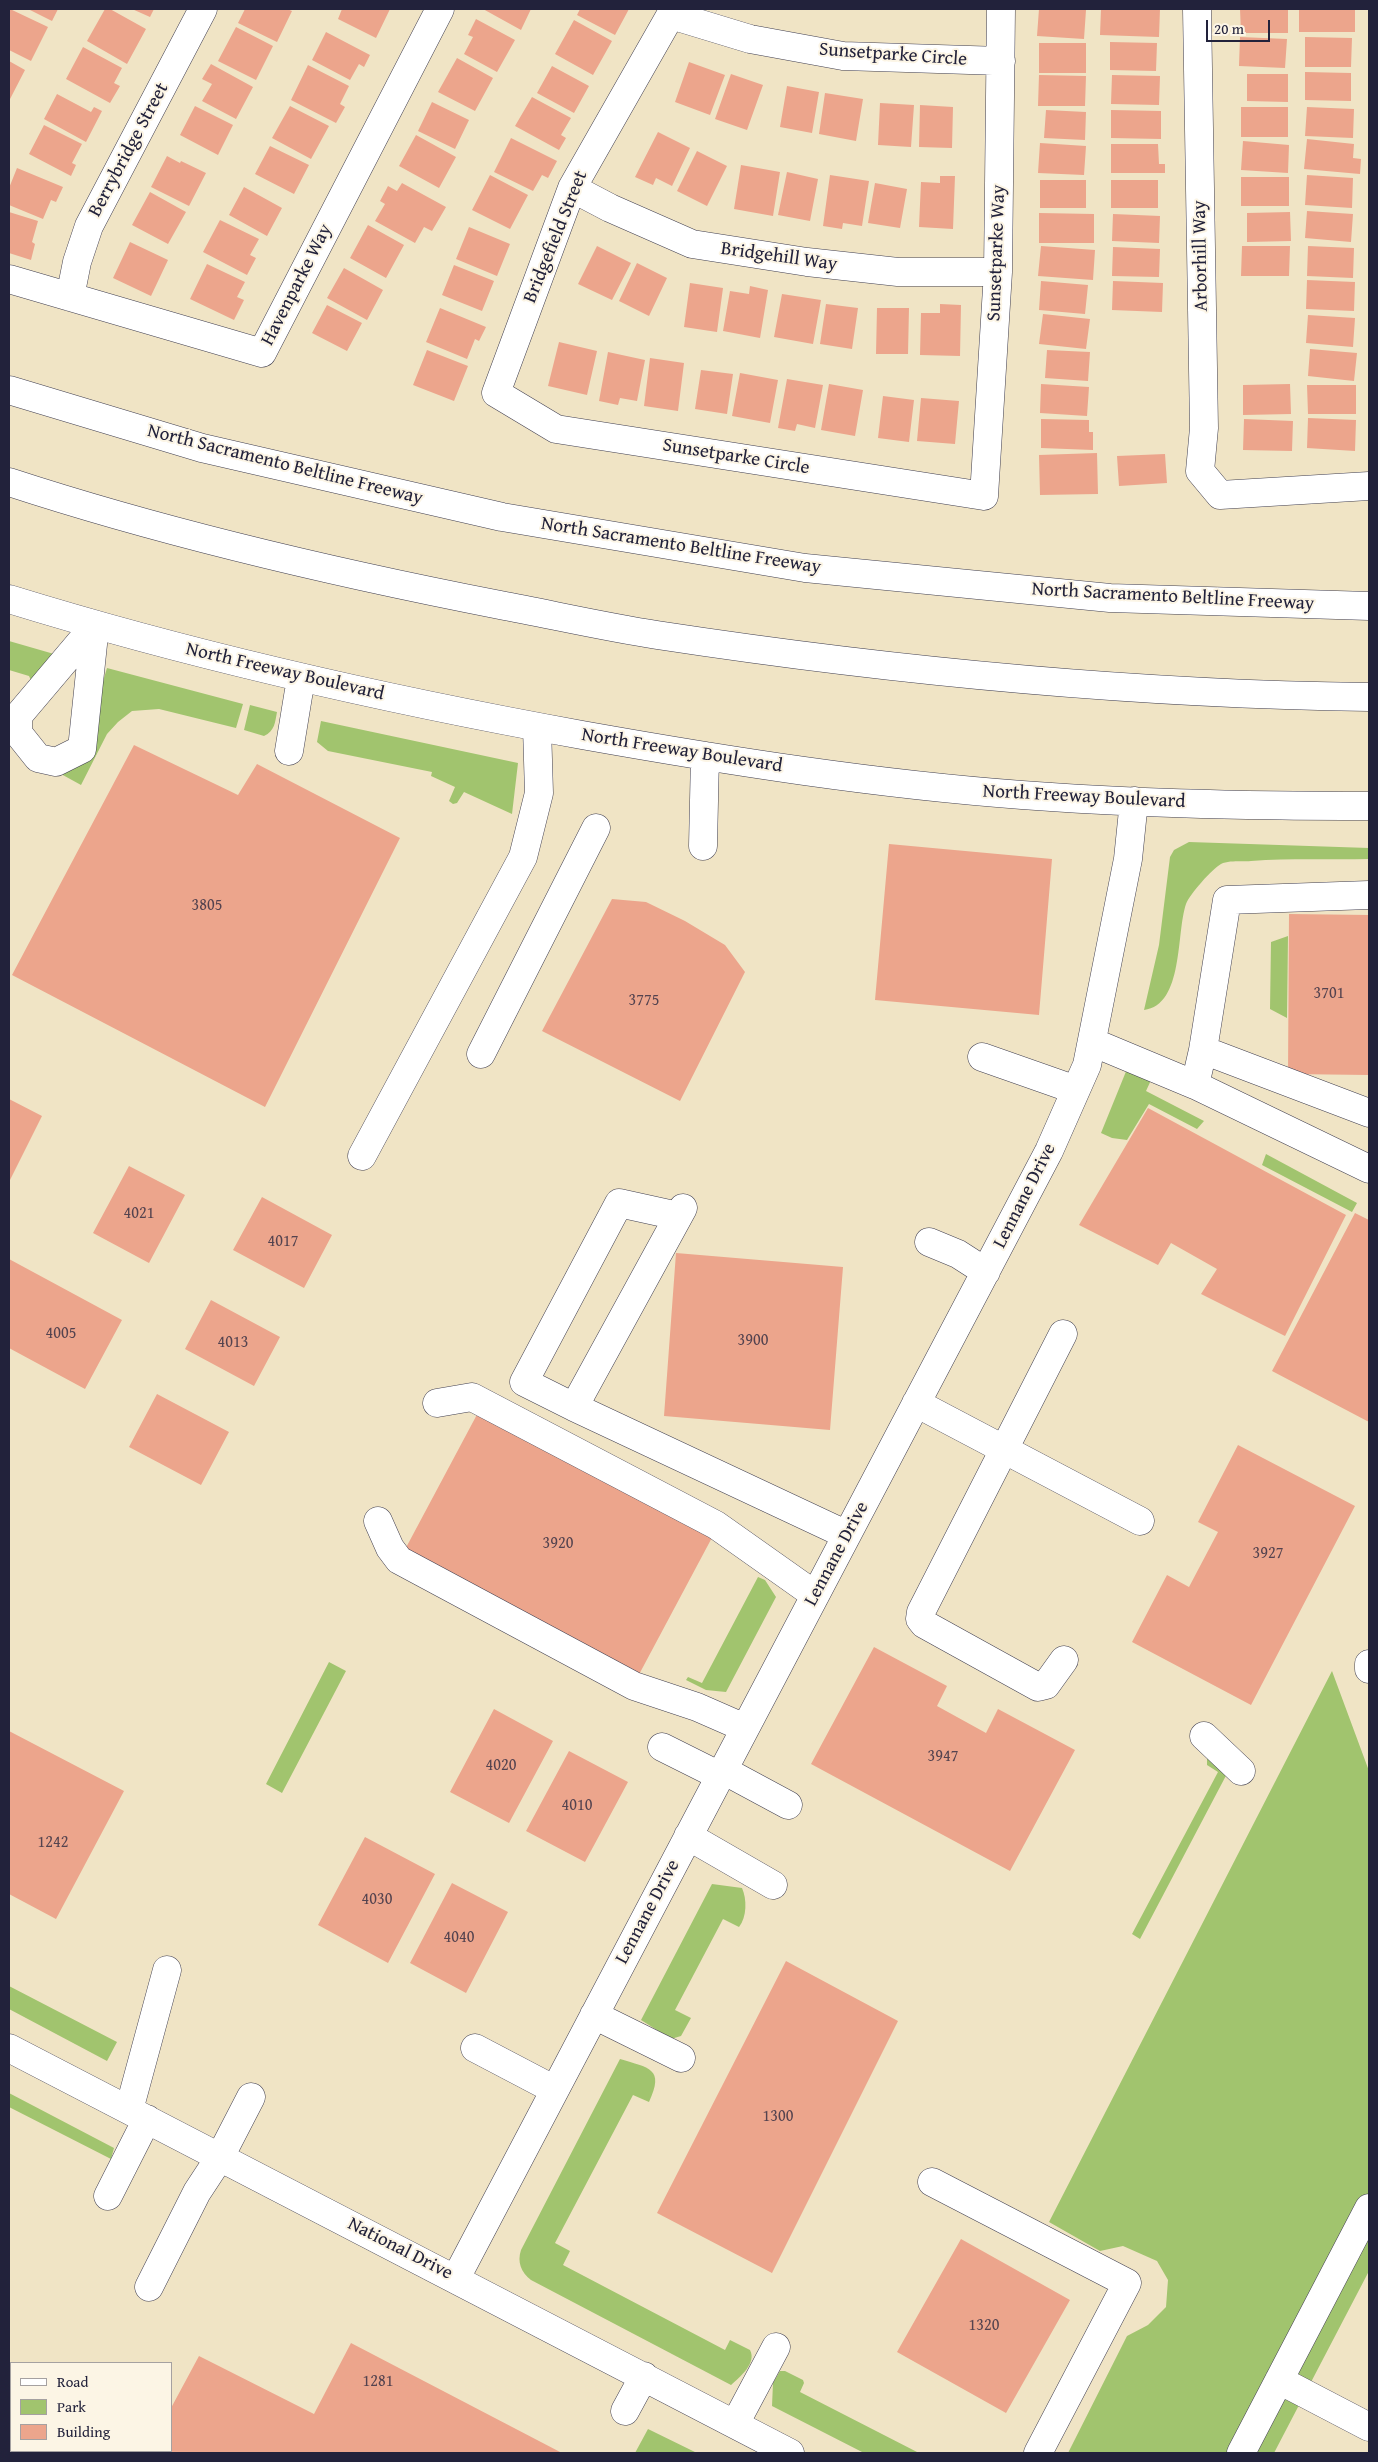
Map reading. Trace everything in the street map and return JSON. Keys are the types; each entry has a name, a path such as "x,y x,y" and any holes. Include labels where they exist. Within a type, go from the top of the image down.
{"main road":[{"name":"Berrybridge Street","path":"70,297 77,262 89,226 203,9"},
{"name":"Havenparke Way","path":"9,279 262,353 440,9"},
{"name":"Sunsetparke Way","path":"984,496 998,272 1001,9"},
{"name":"Arborhill Way","path":"1197,9 1204,428 1200,471 1220,495 1369,486"},
{"name":"Sunsetparke Circle","path":"672,12 750,39 843,56 1000,61"},
{"name":"Bridgefield Street","path":"496,393 572,188 672,12"},
{"name":"Bridgehill Way","path":"572,188 610,208 692,244 807,262 898,272 998,272"},
{"name":"North Sacramento Beltline Freeway","path":"9,390 202,448 502,517 805,568 1110,598 1369,606"},
{"name":"Sunsetparke Circle","path":"496,393 556,430 984,496"},
{"path":"9,482 70,502 360,578 655,635 952,674 1268,695 1369,697"},
{"name":"North Freeway Boulevard","path":"9,599 95,625 301,678 537,727 705,756 951,788 1023,795 1134,801 1369,806"},
{"path":"289,750 301,678"},
{"path":"362,1156 523,857 539,793 537,727"},
{"path":"702,846 705,756"},
{"name":"Lennane Drive","path":"456,2278 1049,1151 1087,1065 1128,859 1134,801"},
{"path":"481,1054 596,828"},
{"path":"1195,1085 1203,1050 1227,900 1369,895"},
{"path":"1092,1042 1195,1085 1369,1169"},
{"path":"1203,1050 1369,1113"},
{"path":"982,1057 1076,1090"},
{"path":"574,1407 680,1212 619,1203 524,1382 574,1407 847,1535"},
{"path":"929,1242 958,1254 986,1272"},
{"path":"1063,1334 920,1612 920,1619 924,1624 1038,1687 1046,1685 1056,1675 1064,1660"},
{"path":"437,1403 472,1397 716,1526 794,1578 815,1595"},
{"path":"916,1403 1140,1522"},
{"path":"378,1521 390,1548 399,1560 634,1686 697,1706 745,1728"},
{"path":"1204,1736 1241,1771"},
{"path":"662,1747 788,1805"},
{"path":"688,1836 774,1885"},
{"path":"108,2196 138,2114 167,1970"},
{"path":"594,2015 681,2058"},
{"name":"National Drive","path":"9,2048 456,2278 790,2453"},
{"path":"475,2048 555,2090"},
{"path":"149,2287 197,2192 220,2157 251,2097"},
{"path":"932,2182 1127,2283 1038,2453"},
{"path":"1241,2453 1369,2208"},
{"path":"735,2424 776,2347"},
{"path":"625,2411 644,2376"},
{"path":"1279,2380 1369,2427"}],"green space":[{"path":"9,641 54,654 34,687 29,676 9,670"},
{"path":"107,668 243,704 236,728 159,709 132,711 107,734 81,785 61,774 98,698"},
{"path":"250,705 277,712 275,723 268,734 264,736 244,730"},
{"path":"321,721 518,763 512,814 464,792 457,803 453,804 449,801 455,787 431,776 432,772 328,751 317,742"},
{"path":"1189,842 1369,848 1369,859 1280,860 1221,864 1202,882 1186,904 1176,966 1166,995 1157,1005 1144,1010 1159,945 1170,857 1174,850"},
{"path":"1288,936 1287,1018 1270,1009 1271,942"},
{"path":"1127,1069 1152,1078 1146,1091 1204,1121 1197,1129 1149,1104 1127,1140 1112,1138 1101,1133"},
{"path":"1266,1154 1357,1203 1352,1212 1262,1165"},
{"path":"758,1577 765,1580 776,1597 726,1692 706,1690 686,1680 688,1677 702,1683"},
{"path":"329,1662 346,1671 282,1793 266,1784"},
{"path":"1332,1671 1369,1771 1369,2271 1274,2453 1068,2453 1127,2336 1148,2325 1166,2307 1168,2280 1157,2261 1123,2246 1100,2251 1049,2222"},
{"path":"1207,1757 1230,1768 1140,1939 1132,1934 1218,1772 1207,1765"},
{"path":"712,1884 742,1888 745,1903 744,1918 739,1927 723,1919 675,2010 691,2018 681,2036 671,2039 641,2020"},
{"path":"9,1986 117,2042 107,2061 9,2009"},
{"path":"620,2059 651,2071 655,2076 654,2091 649,2102 633,2095 555,2243 570,2251 563,2265 725,2350 730,2340 750,2350 752,2355 749,2365 743,2374 731,2385 531,2280 521,2266 519,2259 521,2250"},
{"path":"9,2093 114,2148 111,2159 9,2107"},
{"path":"780,2371 785,2371 803,2380 804,2383 800,2392 919,2453 864,2453 772,2406 773,2383"},
{"path":"648,2429 697,2453 635,2453"}],"building":[{"path":"10,9 48,27 31,61 9,50"},
{"path":"28,9 58,9 52,21"},
{"path":"105,9 110,9 146,29 127,64 87,41"},
{"path":"132,9 154,9 150,17"},
{"path":"245,9 287,9 292,11 277,42 238,23"},
{"path":"342,9 390,9 376,38 338,19"},
{"path":"483,9 531,9 521,30"},
{"path":"580,9 629,9 615,35 577,15"},
{"path":"1039,9 1086,10 1084,39 1037,36"},
{"path":"1101,9 1160,9 1159,37 1100,35"},
{"path":"1240,9 1288,9 1288,33 1241,33"},
{"path":"1299,9 1355,9 1355,32 1299,32"},
{"path":"476,19 515,40 497,72 464,54 473,37 468,35"},
{"path":"574,20 612,41 593,75 555,54"},
{"path":"236,27 273,46 256,80 218,61"},
{"path":"326,32 370,55 364,67 359,64 350,80 312,60"},
{"path":"1240,37 1287,39 1285,68 1239,66"},
{"path":"1305,37 1352,38 1351,67 1305,67"},
{"path":"1110,42 1157,43 1156,71 1110,70"},
{"path":"1039,43 1086,43 1086,73 1039,73"},
{"path":"83,47 122,68 114,83 120,86 110,103 66,79"},
{"path":"457,58 493,78 475,111 438,92"},
{"path":"9,61 25,70 9,101"},
{"path":"689,62 725,75 710,115 675,102"},
{"path":"211,64 253,87 236,119 202,101 212,84 202,79"},
{"path":"308,65 349,86 340,104 345,107 336,123 291,100"},
{"path":"552,66 589,86 574,113 537,93"},
{"path":"1305,72 1351,73 1351,101 1305,100"},
{"path":"731,74 763,85 747,130 715,119"},
{"path":"1247,74 1288,74 1288,102 1247,101"},
{"path":"1039,75 1086,76 1085,106 1038,106"},
{"path":"1112,75 1160,76 1159,105 1111,104"},
{"path":"787,86 819,92 812,133 780,127"},
{"path":"825,93 863,99 856,141 819,134"},
{"path":"57,94 91,112 94,107 102,111 86,142 44,119"},
{"path":"532,97 571,118 561,135 566,138 559,150 515,126"},
{"path":"432,102 469,120 455,149 418,131"},
{"path":"880,103 914,105 911,147 878,145"},
{"path":"920,105 953,107 952,148 919,147"},
{"path":"195,106 233,125 218,155 180,135"},
{"path":"290,106 329,126 311,159 272,138"},
{"path":"1241,107 1288,107 1288,137 1241,137"},
{"path":"1307,107 1354,109 1353,138 1305,136"},
{"path":"1046,110 1086,112 1085,140 1044,138"},
{"path":"1111,110 1161,111 1161,139 1111,138"},
{"path":"44,125 82,144 72,163 76,165 71,176 29,154"},
{"path":"658,132 690,148 672,186 656,178 653,185 635,177"},
{"path":"416,135 456,157 439,188 399,166"},
{"path":"511,138 557,161 548,178 542,175 533,191 494,172"},
{"path":"1307,139 1354,144 1353,158 1361,159 1360,174 1304,169"},
{"path":"1243,141 1289,145 1288,173 1241,170"},
{"path":"1040,143 1086,146 1084,175 1038,173"},
{"path":"1111,144 1158,144 1159,164 1165,164 1165,173 1111,173"},
{"path":"270,146 309,165 294,194 255,174"},
{"path":"697,151 727,166 707,206 677,191"},
{"path":"167,156 206,173 189,206 151,187"},
{"path":"741,165 780,172 773,216 734,209"},
{"path":"17,168 63,187 56,202 51,200 43,219 9,205 9,188"},
{"path":"787,172 818,179 810,221 778,215"},
{"path":"490,175 528,195 510,229 472,210"},
{"path":"830,175 869,181 862,226 843,223 842,229 823,226"},
{"path":"1307,175 1353,178 1352,208 1305,205"},
{"path":"940,176 955,176 953,229 919,227 921,182 940,183"},
{"path":"1241,177 1289,177 1289,206 1241,206"},
{"path":"1040,180 1086,180 1086,208 1040,208"},
{"path":"1111,180 1158,180 1158,208 1111,208"},
{"path":"402,183 446,207 432,231 424,227 415,243 375,221 385,204 380,201 388,186 397,191"},
{"path":"875,183 907,189 900,228 868,223"},
{"path":"244,187 282,208 267,236 229,215"},
{"path":"150,192 186,212 168,244 132,225"},
{"path":"1307,211 1353,214 1351,242 1305,238"},
{"path":"9,212 38,221 32,242 35,244 31,260 9,253"},
{"path":"1290,212 1291,241 1247,242 1247,213"},
{"path":"1039,213 1094,214 1094,243 1039,243"},
{"path":"1113,214 1160,216 1159,243 1112,241"},
{"path":"220,220 259,239 250,255 256,258 247,275 203,252"},
{"path":"368,225 404,245 386,278 350,258"},
{"path":"469,227 510,244 497,276 456,259"},
{"path":"130,242 168,260 151,296 113,278"},
{"path":"597,246 631,263 612,300 578,284"},
{"path":"1041,246 1095,250 1093,280 1038,276"},
{"path":"1242,246 1290,246 1289,276 1241,276"},
{"path":"1308,246 1354,248 1353,278 1307,276"},
{"path":"1113,247 1160,249 1159,277 1112,276"},
{"path":"637,263 667,278 649,316 619,301"},
{"path":"207,264 245,282 237,297 244,300 234,320 190,299"},
{"path":"454,265 494,281 482,311 442,295"},
{"path":"344,268 383,290 367,320 327,298"},
{"path":"1307,280 1355,282 1354,311 1306,309"},
{"path":"1041,281 1088,285 1085,314 1039,310"},
{"path":"1113,281 1163,283 1162,312 1112,310"},
{"path":"690,283 723,288 717,332 684,327"},
{"path":"750,286 768,290 760,338 723,331 730,291 749,294"},
{"path":"782,294 821,300 813,344 774,337"},
{"path":"826,304 858,308 852,349 820,344"},
{"path":"940,304 961,305 960,356 920,355 921,313 940,313"},
{"path":"327,305 362,323 347,351 312,333"},
{"path":"440,308 486,327 479,341 475,339 467,359 426,342"},
{"path":"877,308 909,308 908,354 876,354"},
{"path":"1043,314 1090,319 1086,349 1039,344"},
{"path":"1308,315 1355,318 1353,347 1306,343"},
{"path":"559,342 597,351 587,395 548,386"},
{"path":"1310,349 1357,353 1354,381 1308,376"},
{"path":"427,350 468,366 454,401 413,385"},
{"path":"1047,350 1090,352 1088,381 1045,378"},
{"path":"608,352 645,360 637,401 620,398 618,405 599,401"},
{"path":"650,358 684,363 678,411 644,406"},
{"path":"701,370 733,374 727,414 695,409"},
{"path":"740,373 778,380 770,423 732,416"},
{"path":"787,379 823,385 815,428 797,424 795,431 778,428"},
{"path":"829,384 863,390 855,436 821,430"},
{"path":"1041,384 1089,387 1087,416 1040,413"},
{"path":"1290,384 1291,414 1243,415 1243,385"},
{"path":"1307,385 1356,385 1356,414 1308,414"},
{"path":"883,396 914,400 909,442 878,438"},
{"path":"921,398 959,401 955,444 917,441"},
{"path":"1308,418 1356,420 1355,451 1307,448"},
{"path":"1041,419 1089,420 1089,432 1093,432 1093,450 1041,448"},
{"path":"1244,419 1293,421 1292,451 1243,450"},
{"path":"1097,453 1098,494 1040,495 1039,455"},
{"path":"1165,454 1167,483 1119,486 1117,456"},
{"path":"134,745 238,795 257,764 400,838 265,1107 12,975"},
{"path":"889,844 1052,859 1039,1015 875,1000"},
{"path":"612,899 646,902 685,921 725,945 745,972 680,1101 542,1031"},
{"path":"1289,914 1369,915 1369,1075 1288,1074"},
{"path":"9,1099 42,1116 9,1182"},
{"path":"1148,1108 1346,1215 1285,1336 1201,1294 1217,1269 1171,1243 1158,1265 1079,1225"},
{"path":"129,1166 185,1195 149,1263 93,1233"},
{"path":"262,1197 332,1235 304,1288 233,1250"},
{"path":"1355,1213 1369,1220 1369,1422 1272,1371"},
{"path":"676,1253 843,1267 830,1430 664,1416"},
{"path":"9,1259 122,1320 85,1389 9,1348"},
{"path":"211,1300 280,1337 254,1386 185,1349"},
{"path":"157,1394 229,1432 201,1485 129,1447"},
{"path":"481,1407 715,1532 635,1682 401,1557"},
{"path":"1238,1445 1355,1506 1251,1705 1132,1642 1167,1575 1189,1587 1218,1532 1198,1522"},
{"path":"874,1647 947,1686 937,1706 986,1733 998,1709 1075,1750 1010,1871 811,1764"},
{"path":"494,1709 553,1741 509,1823 450,1792"},
{"path":"9,1731 124,1791 56,1919 9,1894"},
{"path":"569,1751 628,1782 585,1862 526,1831"},
{"path":"365,1837 435,1874 388,1963 318,1925"},
{"path":"452,1883 508,1912 466,1993 410,1963"},
{"path":"786,1961 898,2021 772,2273 657,2213"},
{"path":"961,2239 1070,2300 1006,2413 897,2352"},
{"path":"351,2343 562,2453 147,2453 172,2452 172,2406 199,2356 314,2414"}]}
